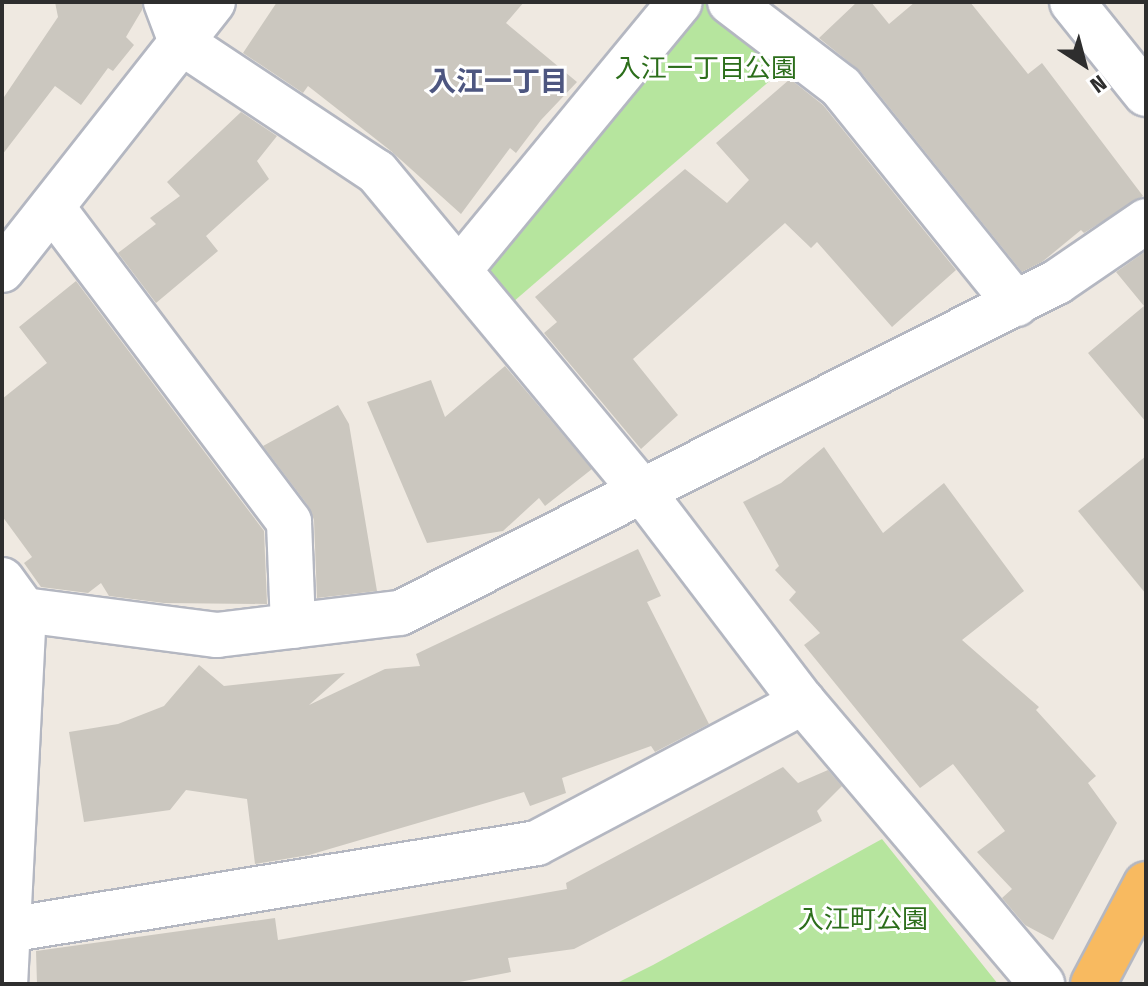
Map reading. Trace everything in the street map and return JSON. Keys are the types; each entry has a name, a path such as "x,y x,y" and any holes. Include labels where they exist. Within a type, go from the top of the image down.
{"highway":[{"path":"1093,984 1146,884"}],"street":[{"path":"166,2 181,42 377,172 642,491 803,702 1042,984"},
{"path":"2,270 213,2"},
{"path":"459,270 680,2"},
{"path":"730,2 841,87 1016,304"},
{"path":"1072,2 1146,94"},
{"path":"52,207 289,522 293,626"},
{"path":"5,984 13,595 217,635 400,613 1016,304 1057,282 1146,221"},
{"path":"8,930 537,843 803,702"}],"green space":[{"name":"入江一丁目公園","path":"695,2 706,2 787,66 513,302 490,279 488,261"},
{"name":"入江町公園","path":"882,839 998,984 615,984 653,965"}],"building":[{"path":"55,2 142,2 142,10 126,37 134,45 113,71 108,68 81,105 55,86 2,155 2,100 58,17"},
{"path":"277,2 524,2 506,23 577,82 541,120 516,153 510,148 461,214 391,151 308,86 303,93 243,53"},
{"path":"857,2 871,2 889,24 915,2 970,2 1028,74 1042,63 1143,196 1084,233 1081,230 1042,262 1022,272 860,71 819,38"},
{"path":"790,79 823,105 956,270 892,327 817,242 811,248 785,223 633,359 678,415 641,449 544,333 557,322 535,297 685,169 727,203 749,180 716,143"},
{"path":"241,112 277,136 257,161 269,179 206,236 218,251 156,303 118,253 156,224 150,218 180,196 167,182"},
{"path":"1146,251 1146,422 1088,353 1144,306 1116,272"},
{"path":"76,281 264,531 267,604 164,603 109,596 101,583 88,593 41,587 24,563 32,557 2,516 2,399 47,363 19,327"},
{"path":"505,366 592,469 545,506 539,498 503,531 427,543 367,402 431,380 445,417"},
{"path":"338,405 349,424 377,591 317,598 314,520 309,507 263,446"},
{"path":"824,447 883,533 944,483 1024,591 962,640 1039,707 1036,710 1096,776 1088,783 1117,823 1053,940 1025,925 1002,898 1012,889 977,852 1005,831 953,764 920,788 804,645 820,633 789,600 796,592 775,570 779,566 743,502 781,483"},
{"path":"1146,456 1146,594 1078,511"},
{"path":"638,549 661,596 647,602 709,724 655,752 651,746 562,778 566,793 530,806 524,792 309,855 255,864 247,799 186,790 170,810 84,822 69,732 118,724 164,706 199,665 224,686 345,673 309,705 385,669 420,666 416,654"},
{"path":"783,767 798,783 828,770 842,786 817,811 822,821 574,949 508,958 511,972 449,984 37,984 36,951 275,918 278,940 567,889 566,883"}],"district":[{"name":"入江一丁目","path":"498,82"}]}
